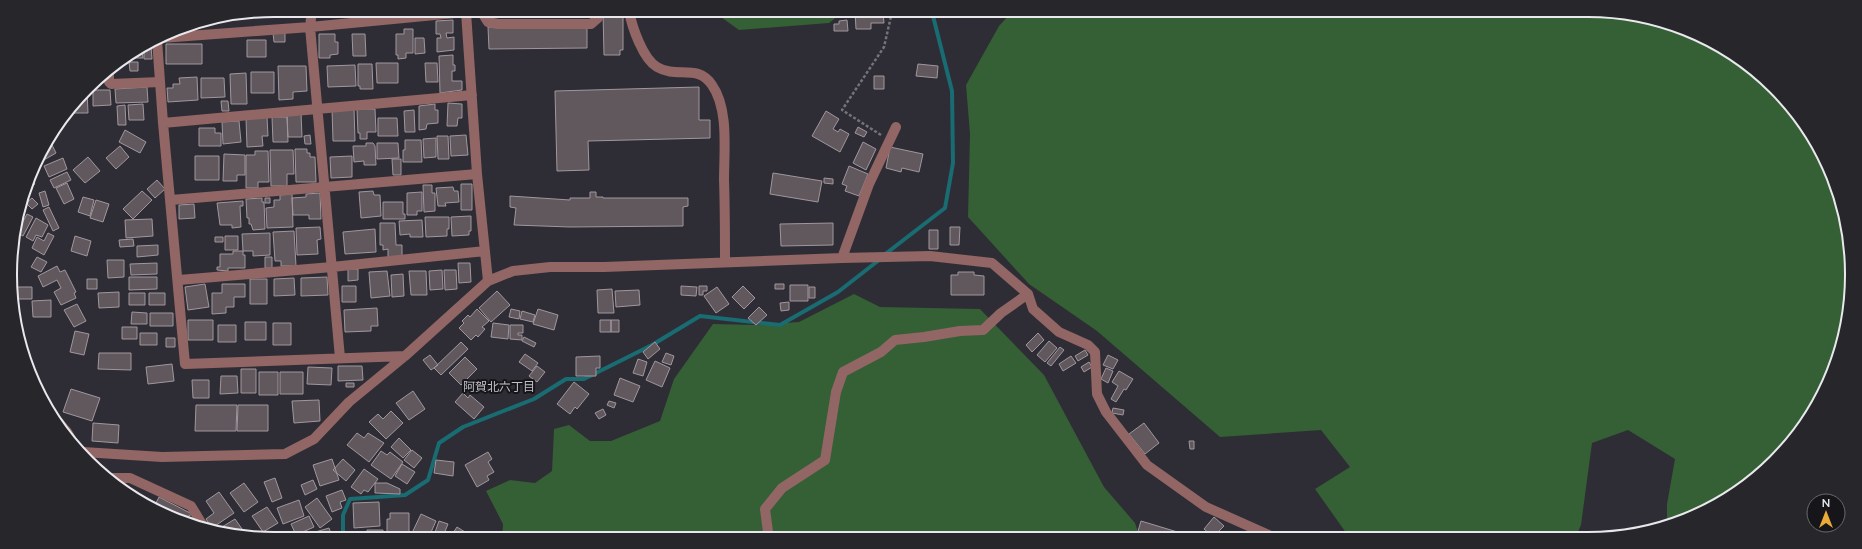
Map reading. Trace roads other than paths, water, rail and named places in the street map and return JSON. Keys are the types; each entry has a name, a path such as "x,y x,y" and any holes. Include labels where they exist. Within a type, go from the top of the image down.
{"street":[{"path":"311,17 310,27 326,188 340,358"},
{"path":"176,37 310,27 408,17"},
{"path":"467,17 477,174 488,280"},
{"path":"485,17 488,22 498,24 591,24 598,17"},
{"path":"631,17 636,36 648,57 657,67 677,72 696,72 706,76 719,98 724,126 725,262"},
{"path":"157,46 185,364 405,356"},
{"path":"109,78 111,84 160,82"},
{"path":"163,123 472,95"},
{"path":"842,258 869,184 896,127"},
{"path":"171,200 477,174"},
{"path":"178,280 332,267 485,251"},
{"path":"88,452 162,457 285,454 314,439 349,402 405,356 488,280 512,271 550,267 604,267 930,256 992,263 1028,294 1033,309 1059,332 1088,345 1095,352 1096,394 1106,412 1147,465 1206,507 1263,532"},
{"path":"768,532 765,509 782,488 825,460 836,392 843,372 881,352 895,340 960,331 983,330 1001,313 1028,294"},
{"path":"117,478 130,478 190,506 199,520"}],"waterway":[{"path":"884,255 945,208 953,163 952,91 933,17"},
{"path":"343,532 343,515 350,499 405,495 428,480 439,443 463,427 534,399 566,379 584,379 652,345 700,316 780,325 838,292 879,260"}],"district":[{"name":"阿賀北六丁目","path":"499,387"}]}
